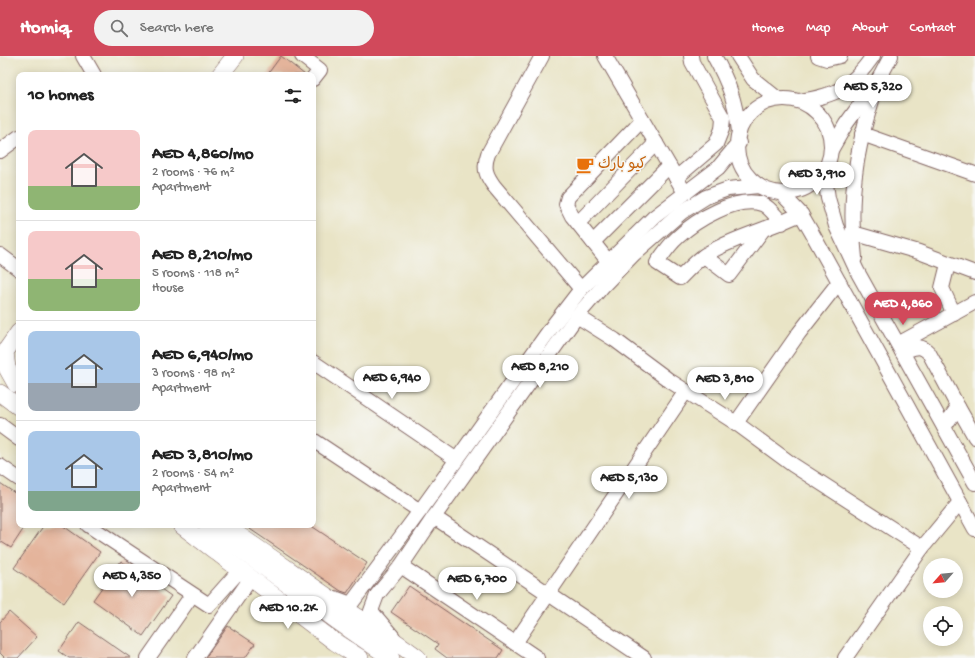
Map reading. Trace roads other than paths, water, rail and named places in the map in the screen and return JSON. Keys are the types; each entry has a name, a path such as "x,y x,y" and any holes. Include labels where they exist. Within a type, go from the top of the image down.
{"main road":[{"path":"222,72 235,56"},
{"path":"16,336 5,352 6,368 16,382"},
{"path":"0,373 16,384"},
{"path":"0,393 16,405"},
{"path":"185,528 335,642 360,658"},
{"path":"211,528 336,620 391,658"},
{"path":"227,528 347,610 396,641 418,658"},
{"path":"248,576 341,658"}],"street":[{"path":"83,56 92,72"},
{"path":"302,56 320,70 316,75"},
{"path":"542,56 488,154 484,165 487,176 494,186 581,289"},
{"path":"605,56 685,193"},
{"path":"676,178 716,144 722,129 722,118 692,62 691,56"},
{"path":"714,56 731,88 735,103 739,137 738,151 740,162 745,172 760,186 780,193 801,214 975,529"},
{"path":"738,56 752,78 778,99"},
{"path":"818,56 827,59 840,56"},
{"path":"799,101 823,98 838,92 854,81 873,56"},
{"path":"891,56 880,77 846,124 831,150 824,170 828,198 836,226 857,271 975,483"},
{"path":"857,271 853,233 856,169 862,134 880,77"},
{"path":"326,595 351,604 581,289 654,217 685,193 700,184 718,168 739,137 744,121 758,106 778,99 788,98 809,106 823,120 828,129 831,150"},
{"path":"608,261 568,210 566,204 568,197 642,120"},
{"path":"862,134 975,174"},
{"path":"0,151 16,139"},
{"path":"578,223 656,143"},
{"path":"593,242 669,166"},
{"path":"780,193 805,187 824,170"},
{"path":"396,641 371,611 377,594 401,566 434,517 577,316 634,254 682,212 706,198 728,189 760,186"},
{"path":"782,223 763,204 756,203 736,205 718,209 678,237 657,263 680,278 704,256 737,240 782,223 801,214"},
{"path":"704,256 729,275 762,231"},
{"path":"853,233 919,252 975,273"},
{"path":"0,255 16,267"},
{"path":"948,264 942,288 954,314"},
{"path":"736,423 799,333 839,282"},
{"path":"900,348 975,302"},
{"path":"577,316 615,340 686,391 736,423 793,465 922,548"},
{"path":"900,348 918,346 924,347 929,353 958,407 970,418 975,437"},
{"path":"316,364 457,460"},
{"path":"515,642 550,593 686,391"},
{"path":"945,430 958,407"},
{"path":"945,430 970,418"},
{"path":"0,425 16,437"},
{"path":"316,442 420,511"},
{"path":"0,466 16,477"},
{"path":"845,658 922,548 960,502"},
{"path":"434,517 550,593 644,658"},
{"path":"92,528 209,605 248,576"},
{"path":"401,566 537,658"},
{"path":"195,658 248,576"},
{"path":"148,658 192,595"}],"place":[{"name":"كيو بارك","path":"585,165"}]}
